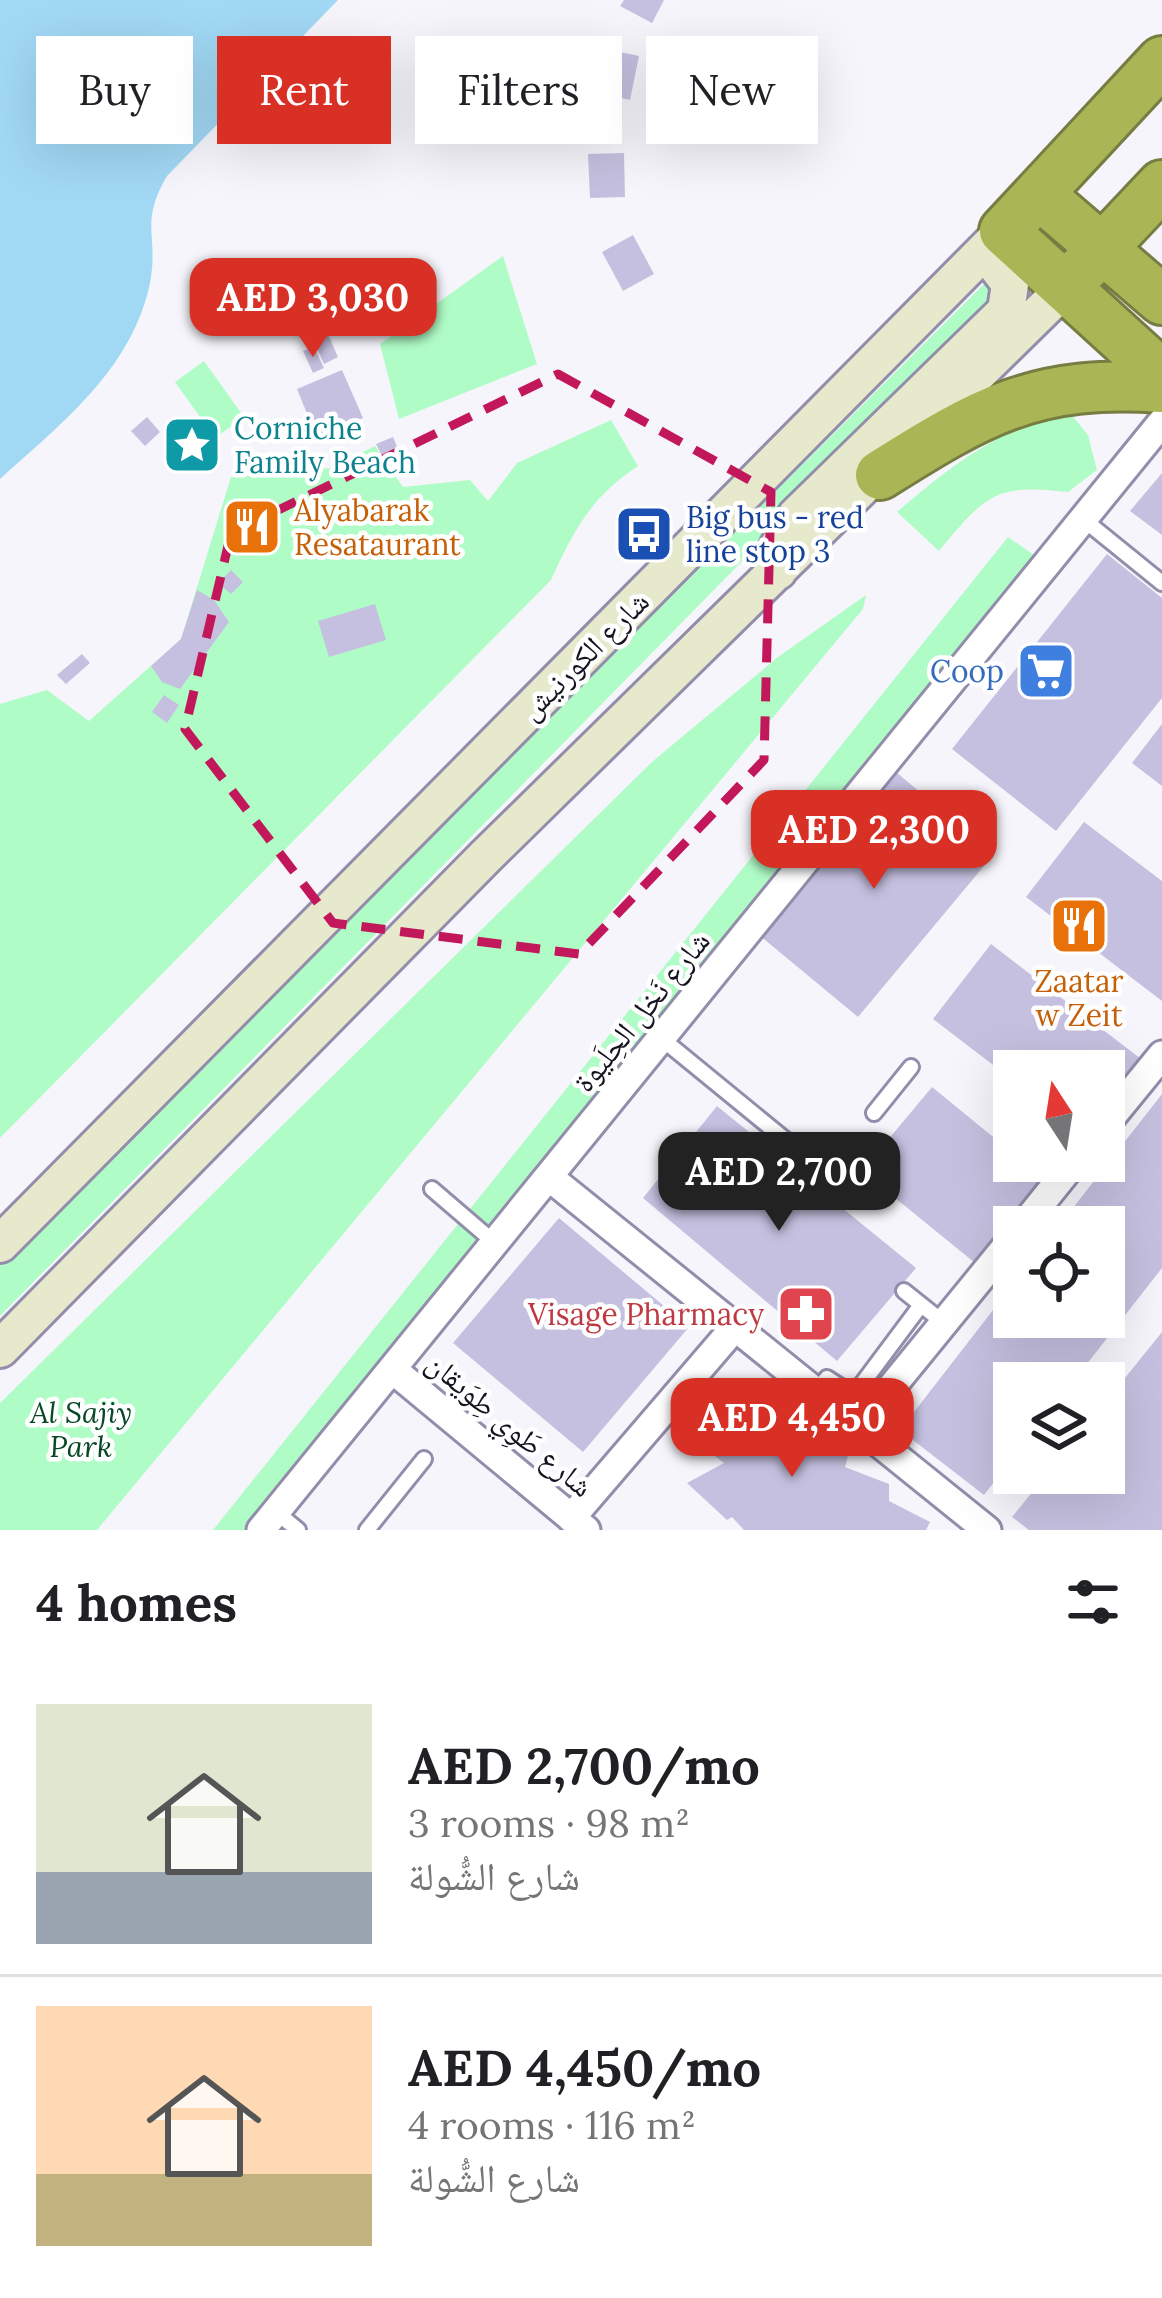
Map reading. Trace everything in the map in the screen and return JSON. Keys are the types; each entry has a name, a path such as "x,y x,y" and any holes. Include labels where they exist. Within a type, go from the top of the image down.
{"highway":[{"name":"شارع الكورنيش","path":"994,241 1041,196 1162,61"},
{"path":"1066,287 1162,185"},
{"path":"1041,196 1162,300"},
{"path":"994,241 1066,287 1162,375"},
{"path":"880,475 940,437 1026,396 1100,384 1162,388"}],"main road":[{"path":"778,571 778,547 796,516 1006,311 1010,284 994,241"},
{"name":"شارع الكورنيش","path":"0,1244 994,241"},
{"path":"0,1348 486,856 880,475 1066,287"}],"street":[{"name":"شارع نَخل الحِلَيوة","path":"278,1524 392,1369 1162,422"},
{"path":"1125,1100 1162,1054"},
{"path":"549,1177 986,1530"},
{"path":"1039,1206 1058,1182"},
{"path":"859,1427 993,1263"},
{"path":"579,1524 735,1327"},
{"name":"شارع طَوِي طِوَيقان","path":"392,1369 579,1524"}],"lane":[{"path":"1083,519 1162,584"},
{"path":"661,1038 843,1187"},
{"path":"874,1113 911,1067"},
{"path":"432,1189 494,1243"},
{"path":"904,1291 944,1324"},
{"path":"815,1392 826,1378 847,1391 859,1388 921,1305"},
{"path":"367,1530 424,1459"}],"highlighted area":[{"path":"558,374 771,492 764,760 579,954 333,923 185,729 231,533"}],"green space":[{"path":"503,256 537,364 399,419 380,344"},
{"path":"985,283 999,300 0,1316 0,1263"},
{"path":"204,361 244,417 215,438 175,382"},
{"path":"1070,413 1088,435 1097,470 1068,492 1023,490 993,498 968,517 939,551 897,512 956,464 998,439"},
{"path":"611,420 638,466 586,516 551,580 0,1138 0,704 47,690 89,721 181,639 231,477 331,468 375,446 403,487 470,480 488,501 517,463"},
{"path":"1008,537 1041,560 250,1530 213,1530"},
{"name":"Al Sajiy Park","path":"866,595 863,609 97,1530 0,1530 0,1403 653,761 778,657"}],"water":[{"path":"0,0 338,0 303,36 217,36 217,125 167,176 159,192 152,218 150,283 128,342 92,392 0,479"}],"building":[{"path":"624,0 664,0 652,23 620,6"},
{"path":"622,52 639,56 630,100 622,98"},
{"path":"624,153 625,197 590,198 588,154"},
{"path":"633,235 654,274 623,291 602,252"},
{"path":"319,314 338,357 324,364 305,320"},
{"path":"314,347 324,368 313,373 303,351"},
{"path":"342,370 363,418 317,438 297,389"},
{"path":"147,417 160,432 145,446 131,431"},
{"path":"393,437 400,454 384,460 376,444"},
{"path":"1162,473 1162,535 1130,511"},
{"path":"1107,554 1162,598 1162,698 1056,831 952,749"},
{"path":"231,570 243,582 231,594 218,583"},
{"path":"197,590 214,600 229,622 180,689 162,682 151,666 181,639"},
{"path":"375,604 386,640 329,657 318,621"},
{"path":"82,654 90,663 66,684 57,675"},
{"path":"164,695 179,705 167,723 152,712"},
{"path":"1162,724 1162,786 1132,763"},
{"path":"890,767 994,854 858,1017 753,930"},
{"path":"1084,822 1162,881 1162,1001 1026,897"},
{"path":"991,944 1145,1062 1125,1088 1125,1050 993,1050 993,1065 933,1019"},
{"path":"932,1087 993,1137 993,1182 1049,1183 1030,1206 993,1206 993,1251 980,1267 862,1171"},
{"path":"1162,1094 1162,1268 1125,1315 1125,1206 1074,1206 1093,1182 1125,1182 1125,1141"},
{"path":"717,1106 916,1268 837,1361 643,1198"},
{"path":"559,1218 689,1327 583,1452 453,1343"},
{"path":"993,1310 993,1338 1107,1338 1088,1362 993,1362 993,1484 984,1495 900,1430"},
{"path":"1162,1332 1162,1530 1029,1530 1012,1517 1031,1494 1125,1494 1125,1378"},
{"path":"763,1400 809,1422 805,1436 848,1456 845,1467 889,1484 889,1501 930,1522 926,1530 744,1530 732,1517 727,1520 687,1483 724,1463 699,1444 726,1410 751,1430"}],"place":[{"name":"Corniche Family Beach","path":"192,445"},
{"name":"Alyabarak Resataurant","path":"252,527"},
{"name":"Big bus - red line stop 3","path":"644,534"},
{"name":"Coop","path":"1046,671"},
{"name":"Zaatar w Zeit","path":"1079,926"},
{"name":"Visage Pharmacy","path":"806,1314"}]}
